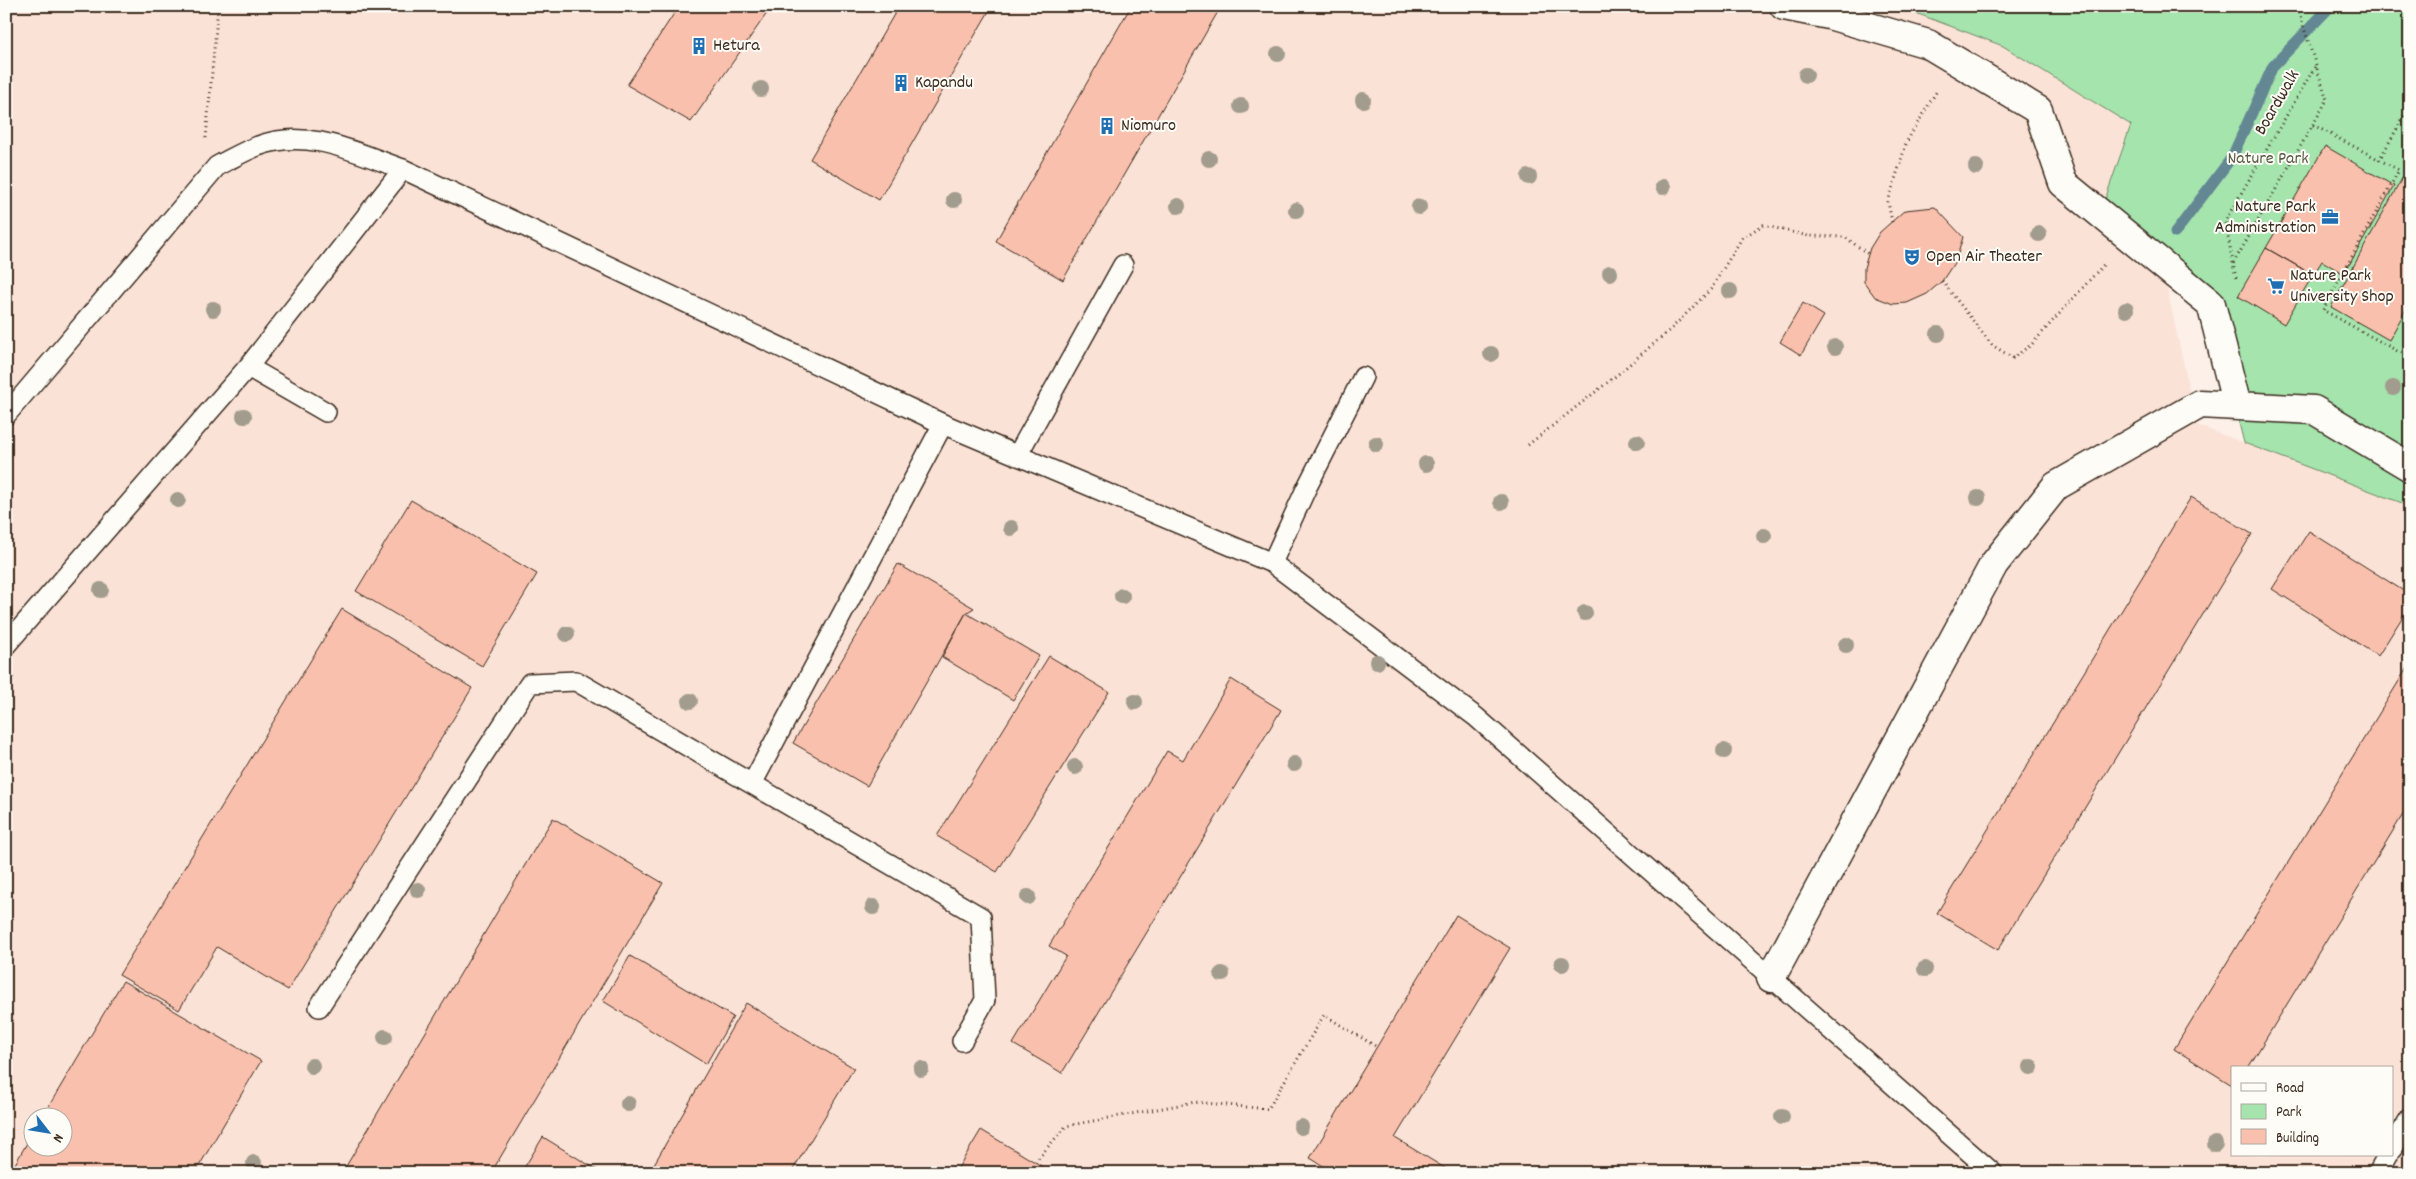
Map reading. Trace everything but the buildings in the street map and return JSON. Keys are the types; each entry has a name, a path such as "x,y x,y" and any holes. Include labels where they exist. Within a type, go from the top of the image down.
{"street":[{"path":"1784,6 1829,15 1928,44 2038,110 2063,183 2211,304 2237,406"},
{"path":"1771,978 1994,564 2056,486 2200,404 2314,410 2410,467"}],"lane":[{"path":"6,415 217,166 260,145 294,139 332,144 403,169 943,424 1272,563 1476,717 1992,1173"},
{"path":"6,645 248,367 403,169"},
{"path":"1017,456 1123,265"},
{"path":"248,367 326,412"},
{"path":"1272,563 1306,488 1363,377"},
{"path":"752,784 943,424"},
{"path":"319,1007 530,683 576,681 981,917 985,1000 962,1040"},
{"path":"2394,1145 2410,1118"},
{"path":"2378,1173 2387,1156"}],"path":[{"path":"205,142 218,6"},
{"path":"2233,264 2327,100 2297,6"},
{"path":"1892,222 1888,202 1907,141 1955,61"},
{"name":"Boardwalk","path":"2236,280 2225,221 2316,65"},
{"path":"2379,160 2410,106"},
{"path":"2313,125 2399,170 2323,310 2399,352 2410,355"},
{"path":"1528,445 1617,376 1671,329 1711,289 1742,238 1763,225 1808,236 1846,237 1868,254"},
{"path":"1942,281 1992,345 2013,358 2032,344 2128,237"},
{"path":"1034,1162 1066,1126 1195,1102 1268,1109 1324,1015 1377,1047"}],"shaded area":[{"path":"6,6 1897,6 2014,50 2131,125 2197,425 2410,506 2410,1165 2405,1173 6,1173"}],"green space":[{"name":"Nature Park","path":"1897,6 2410,6 2410,506 2244,443 2205,287 2100,214 2131,125 2003,46"}],"waterway":[{"path":"2175,233 2232,157 2273,66 2331,6"}],"place":[{"name":"Hetura","path":"699,46"},
{"name":"Kapandu","path":"901,83"},
{"name":"Niomuro","path":"1107,126"},
{"name":"Nature Park Administration","path":"2330,217"},
{"name":"Open Air Theater","path":"1912,257"},
{"name":"Nature Park University Shop","path":"2276,286"}]}
